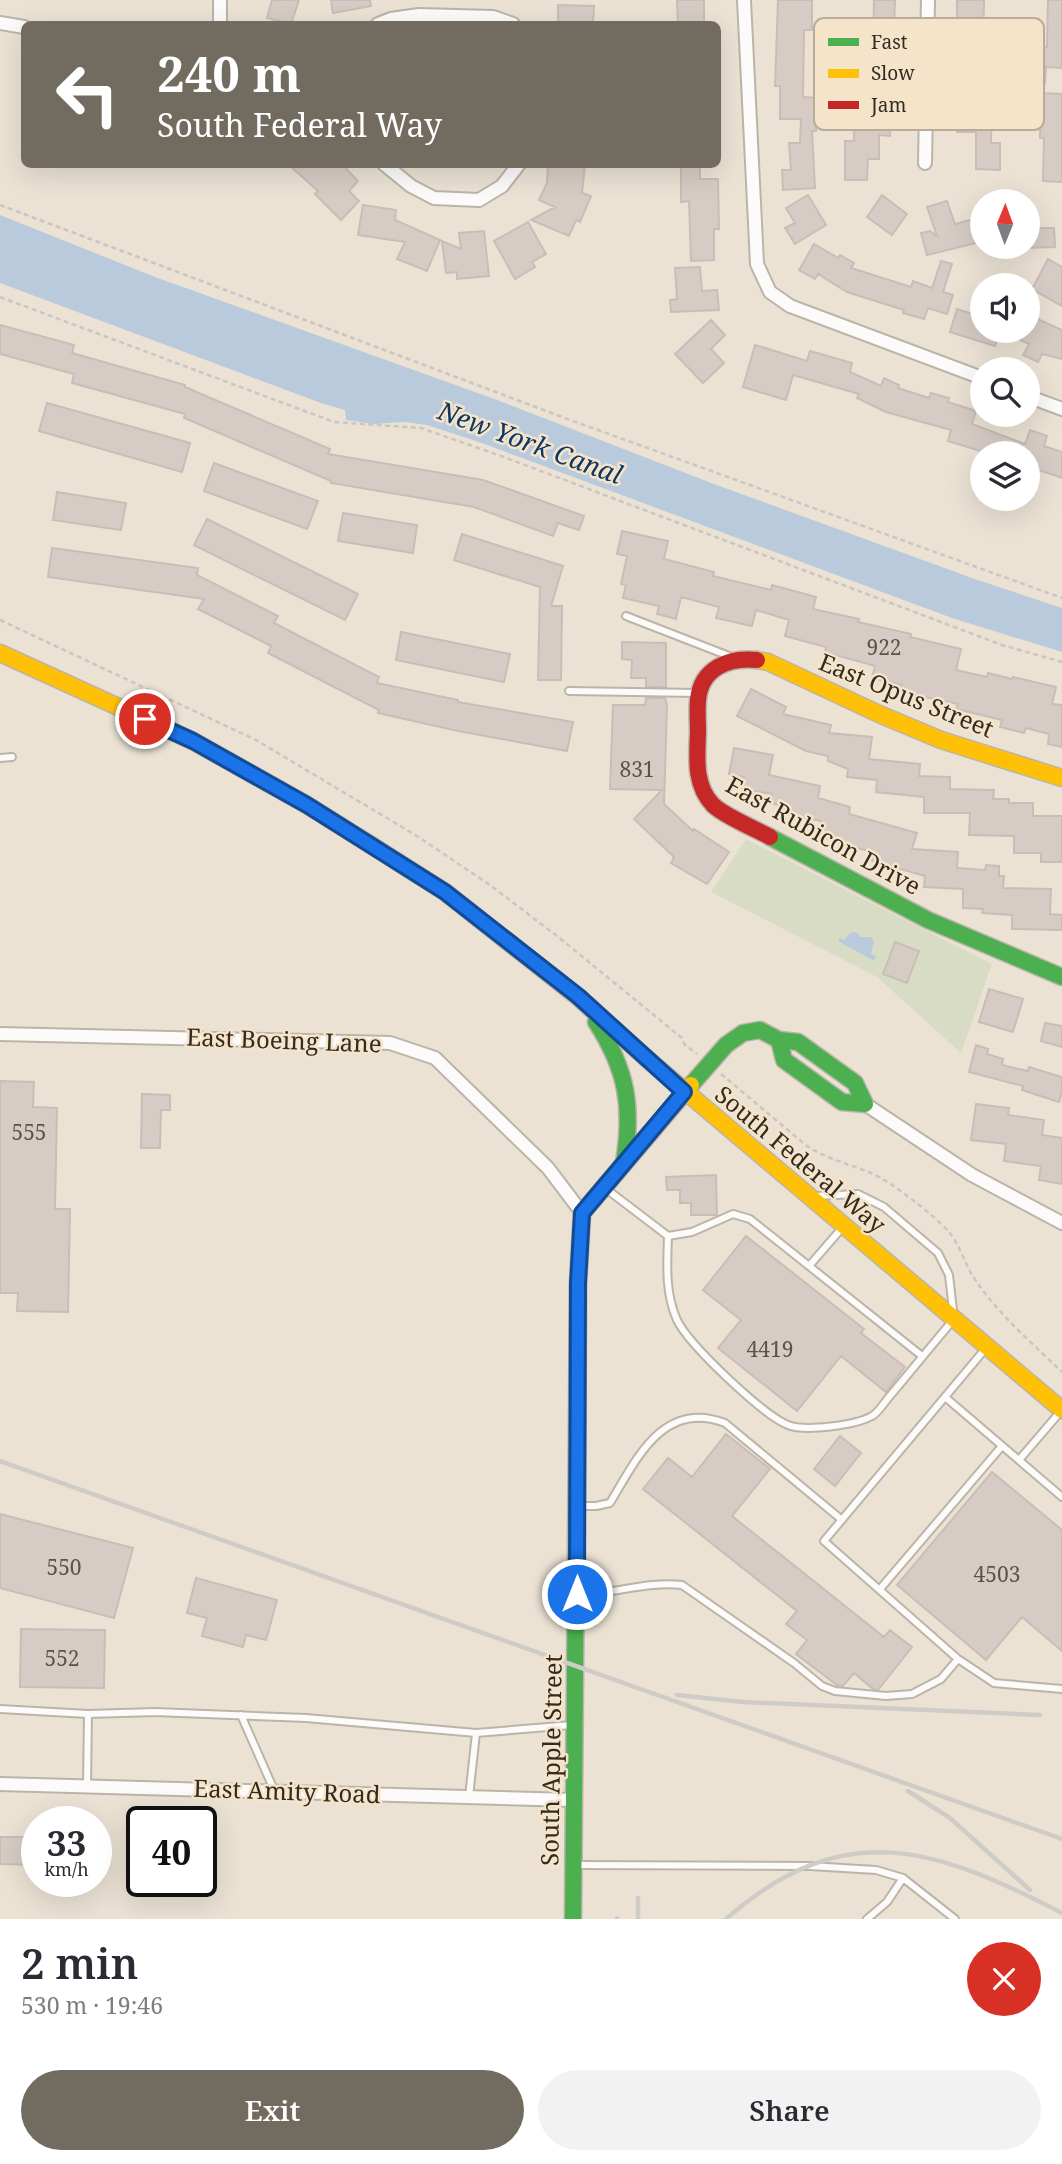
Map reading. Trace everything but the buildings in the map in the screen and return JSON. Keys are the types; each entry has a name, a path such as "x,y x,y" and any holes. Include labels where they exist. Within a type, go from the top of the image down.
{"street":[{"path":"220,0 220,21"},
{"path":"744,0 757,264 770,292 790,306 970,374"},
{"path":"928,0 928,18"},
{"path":"386,21 419,15 493,17 504,21"},
{"path":"0,23 21,26"},
{"path":"925,163 926,130"},
{"path":"389,168 411,186 434,198 479,200 502,186 516,168"},
{"path":"1040,401 1062,409"},
{"name":"South Federal Way","path":"0,653 193,741 307,805 445,892 578,996 684,1092 1062,1410"},
{"name":"East Opus Street","path":"734,658 751,657 768,662 941,740 1062,778"},
{"path":"699,693 707,675 718,665 734,658"},
{"name":"East Rubicon Drive","path":"699,693 696,771 701,789 714,806 856,886 995,953 1062,977"},
{"path":"578,996 608,1040 622,1076 630,1121 624,1163"},
{"path":"582,1213 726,1045 743,1033 760,1030 779,1040 799,1042 855,1083 865,1104"},
{"name":"East Boeing Lane","path":"0,1034 390,1043 435,1058 548,1168 582,1213"},
{"path":"779,1040 784,1060 842,1102 865,1104 972,1175 1062,1223"},
{"name":"South Apple Street","path":"573,1919 578,1283 582,1213"},
{"name":"East Amity Road","path":"0,1784 575,1800"}],"lane":[{"path":"625,616 734,658"},
{"path":"569,691 699,693"},
{"path":"0,758 12,757"},
{"path":"604,1187 668,1236 692,1231 733,1214 750,1219 922,1356"},
{"path":"668,1236 667,1285 678,1322 702,1351 757,1404 788,1425 807,1429 873,1416 954,1319 949,1275 937,1253 884,1207 858,1194 808,1196"},
{"path":"809,1266 844,1226"},
{"path":"987,1347 824,1541 958,1659 994,1684 1062,1689"},
{"path":"945,1397 1062,1497"},
{"path":"1019,1460 1062,1410"},
{"path":"577,1506 610,1503 638,1457 662,1429 694,1419 712,1418 725,1423 842,1520"},
{"path":"880,1589 1002,1446"},
{"path":"577,1594 597,1594 661,1583 682,1585 794,1663 822,1686 835,1691 886,1696 912,1694 941,1679 958,1659"},
{"path":"0,1709 88,1714 155,1712 306,1718 476,1733 576,1724"},
{"path":"87,1786 88,1714"},
{"path":"241,1715 275,1791"},
{"path":"469,1797 476,1733"},
{"path":"574,1865 810,1866 876,1870 902,1878 954,1919"},
{"path":"867,1919 887,1902 902,1878"}],"path":[{"path":"0,205 562,417 1062,598"},
{"path":"0,297 334,422 421,428 1002,645 1062,662"},
{"path":"0,620 256,740 417,836 490,885 557,936 682,1038 685,1045"}],"green space":[{"path":"746,839 992,964 961,1053 877,977 711,892"}],"water":[{"name":"New York Canal","path":"0,215 155,277 497,400 714,484 1062,608 1062,652 952,618 427,425 404,422 374,424 346,420 345,410 0,283"},
{"path":"855,932 861,937 871,937 874,941 871,954 876,957 874,961 838,941"}],"railway":[{"path":"0,1461 1062,1839"},
{"path":"677,1695 743,1702 1040,1715"},
{"path":"908,1791 950,1818 1030,1890"},
{"path":"726,1919 769,1886 811,1865 851,1854 891,1853 931,1859 973,1872 1062,1913"},
{"path":"638,1898 638,1919"}],"traffic: fast":[{"path":"770,837 928,920 1062,977"},
{"path":"596,1022 615,1056 625,1089 628,1124 624,1162"},
{"path":"691,1085 726,1045 743,1033 760,1030 779,1040 798,1042 855,1083 865,1104 842,1102 784,1060 779,1040"},
{"path":"573,1919 577,1428"}],"traffic: slow":[{"path":"0,653 193,741 307,805 371,845"},
{"path":"757,660 768,662 941,740 1062,778"},
{"path":"646,1058 1062,1410"},
{"path":"577,1428 578,1283 582,1213 691,1085"}],"traffic: jam":[{"path":"757,660 727,663 711,672 705,680 698,700 697,761 702,789 713,805 770,837"},
{"path":"371,845 445,892 578,997 646,1058"}],"route":[{"path":"145,719 193,741 307,805 445,892 578,996 684,1092 582,1213 578,1283 577,1594"}]}
